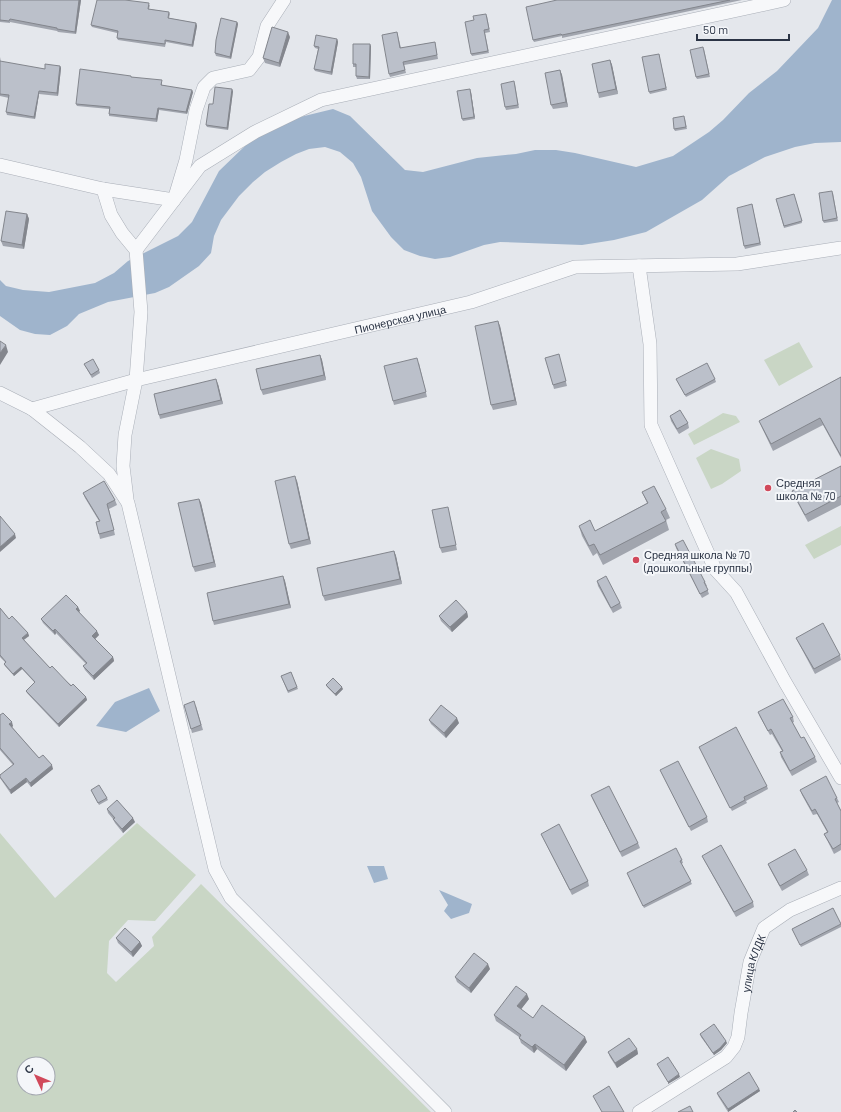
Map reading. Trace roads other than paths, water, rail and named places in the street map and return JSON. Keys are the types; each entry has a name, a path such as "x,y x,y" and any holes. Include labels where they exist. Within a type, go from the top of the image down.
{"street":[{"path":"174,200 186,160 196,110 204,87 213,78 249,70 259,57 267,26 284,0"},
{"path":"136,250 200,166 255,132 321,100 784,0"},
{"path":"0,165 103,189 174,200"},
{"path":"103,189 111,215 122,233 136,250 141,312 136,380 125,435 123,458 128,503 215,869 231,898 445,1112"},
{"name":"Пионерская улица","path":"32,409 136,380 471,302 575,267 737,264 841,248"},
{"path":"639,266 650,344 651,425 715,569 736,592 785,682 841,778"},
{"path":"0,393 32,409 80,447 108,474 128,503"},
{"name":"улица КЛДК","path":"639,1112 726,1056 734,1047 738,1037 750,962 764,928 790,910 841,888"}],"water":[{"path":"832,0 841,0 841,142 815,143 795,147 765,157 729,176 702,200 646,232 614,240 582,245 500,242 484,245 450,257 435,259 420,256 404,250 391,237 372,211 361,177 353,163 340,152 325,147 309,149 281,162 253,182 239,196 221,220 214,236 211,253 199,266 169,287 155,293 108,302 79,314 67,326 50,335 35,334 20,330 0,316 0,280 6,286 23,290 49,292 95,283 114,273 128,261 178,236 192,222 219,171 246,145 262,134 296,118 333,109 350,116 405,170 423,172 477,158 516,154 535,150 556,150 575,153 636,167 673,156 709,132 749,93 777,71 818,28"},
{"path":"149,688 160,711 126,732 96,726 115,702"},
{"path":"367,866 384,866 388,879 374,883"},
{"path":"439,890 472,904 469,913 451,919 444,911 448,905"}],"place":[{"name":"Средняя школа № 70","path":"768,488"},
{"name":"Средняя школа № 70 (дошкольные группы)","path":"636,560"}]}
